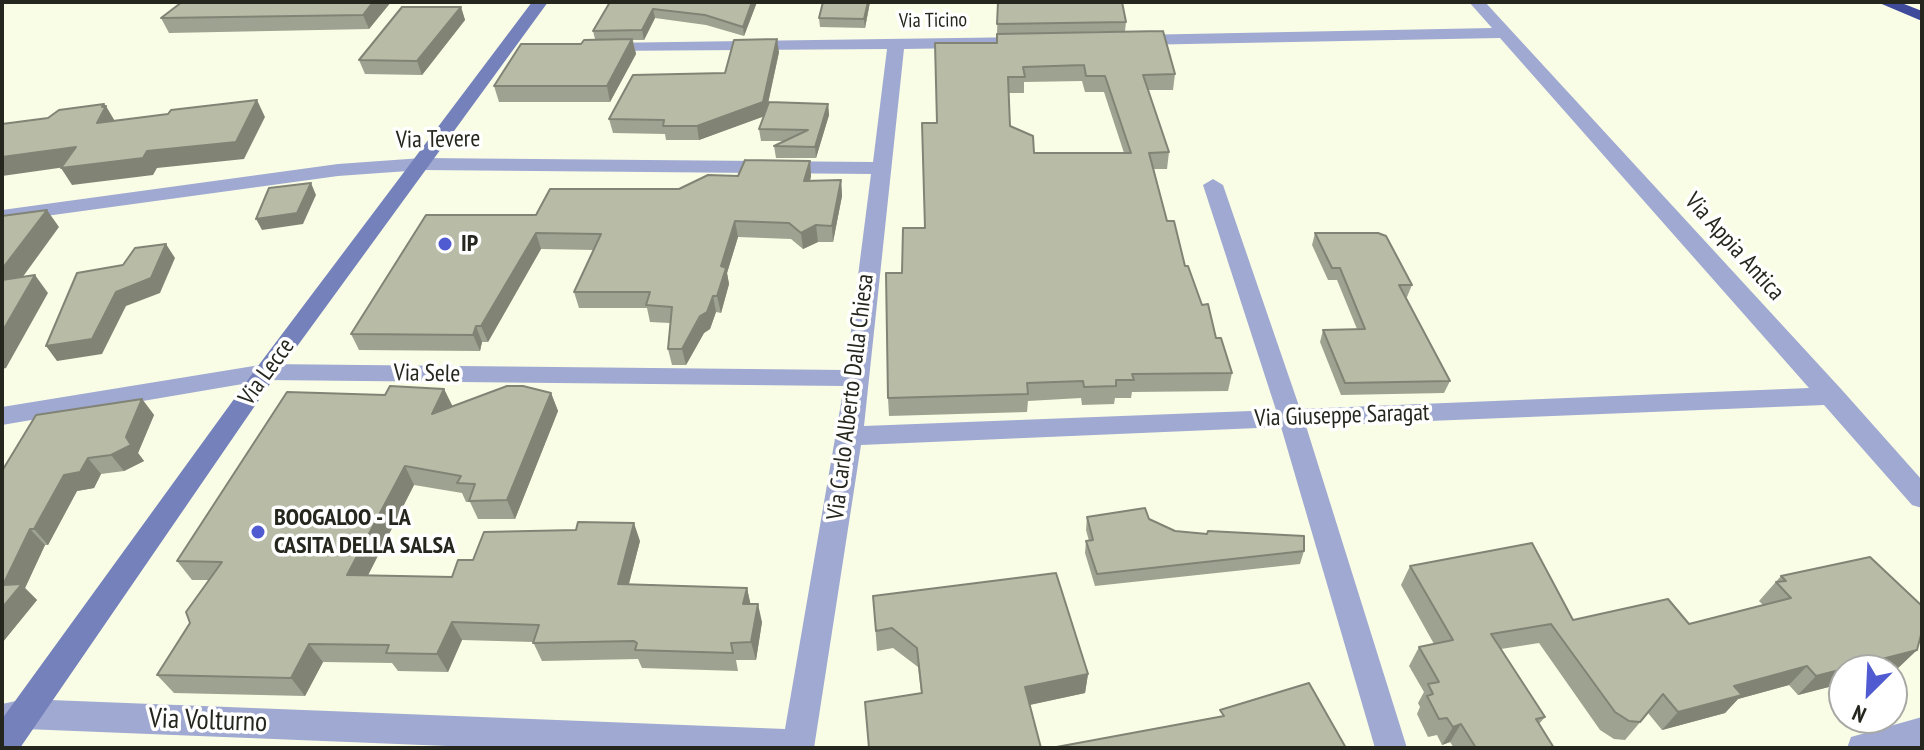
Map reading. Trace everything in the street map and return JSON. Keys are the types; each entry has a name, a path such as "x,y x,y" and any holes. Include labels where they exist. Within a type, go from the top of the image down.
{"highway":[{"path":"1885,2 1922,16"}],"street":[{"name":"Via Lecce","path":"2,746 14,716 266,372 422,164 513,50 540,2"},
{"name":"Via Appia Antica","path":"1477,2 1922,498"},
{"path":"1115,40 1505,33"},
{"name":"Via Ticino","path":"584,49 1037,41"},
{"name":"Via Carlo Alberto Dalla Chiesa","path":"798,747 850,436 879,168 896,44"},
{"name":"Via Tevere","path":"2,216 338,170 422,164 879,168"},
{"path":"1213,185 1291,418 1391,748"},
{"name":"Via Sele","path":"2,416 266,372 856,378"},
{"name":"Via Giuseppe Saragat","path":"850,436 1833,396"},
{"name":"Via Volturno","path":"14,716 798,747"},
{"path":"1863,748 1922,732"}],"building":[{"path":"182,2 373,2 363,15 161,18"},
{"path":"610,2 752,2 743,27 705,15 653,9 642,30 593,31"},
{"path":"823,2 868,2 864,19 819,18"},
{"path":"998,2 1122,2 1126,22 997,24"},
{"path":"402,7 461,7 417,61 359,60"},
{"path":"1163,31 1175,74 1143,75 1169,152 1149,153 1167,221 1174,221 1185,266 1188,266 1202,305 1208,304 1216,338 1221,338 1232,373 1132,374 1134,380 1116,380 1116,386 1084,387 1083,381 1027,383 1028,394 888,398 886,273 902,273 903,228 925,228 922,123 937,123 935,43 997,43 997,34","holes":["1084,65 1086,76 1105,76 1131,153 1034,153 1033,136 1010,126 1008,77 1025,77 1023,67"]},
{"path":"632,39 607,86 494,86 521,44 581,44 584,40"},
{"path":"777,39 763,102 697,126 663,126 664,120 609,119 633,75 725,73 734,40"},
{"path":"257,100 236,142 147,151 143,158 61,168 76,147 2,157 2,124 48,118 59,110 104,104 102,107 106,106 97,123"},
{"path":"769,102 828,104 815,147 774,146 808,130 759,129"},
{"path":"745,160 810,161 804,181 841,180 832,226 816,225 801,233 789,223 735,221 721,266 726,268 717,296 713,296 707,312 700,316 682,349 668,349 672,307 646,305 650,292 574,292 601,234 536,233 473,335 351,334 426,215 536,215 550,189 679,189 708,175 738,176"},
{"path":"311,183 297,213 256,219 269,188"},
{"path":"47,210 2,269 2,216"},
{"path":"1315,233 1378,233 1386,236 1412,285 1399,285 1450,381 1345,383 1323,330 1365,329 1340,268 1332,268"},
{"path":"166,244 151,278 116,292 92,339 46,346 77,273 123,265 135,248"},
{"path":"35,275 2,332 2,280"},
{"path":"390,386 444,389 432,414 507,386 523,386 551,393 507,500 469,501 475,484 457,483 461,476 405,466 347,575 452,577 458,560 473,560 484,532 576,530 578,522 634,523 618,584 747,588 743,604 758,604 751,642 731,643 733,653 635,650 637,643 634,641 533,643 539,625 452,622 437,654 386,653 389,645 309,644 291,678 157,675 190,623 186,612 222,562 177,561 287,392 385,395"},
{"path":"142,399 126,437 131,445 111,455 88,458 80,472 64,475 34,529 30,529 3,585 22,584 2,608 2,471 36,415"},
{"path":"1145,508 1149,519 1175,531 1304,536 1304,551 1097,574 1086,541 1093,540 1087,517"},
{"path":"1532,543 1573,620 1668,599 1689,624 1791,598 1776,582 1786,581 1781,576 1870,557 1922,606 1922,631 1917,650 1901,654 1828,654 1828,673 1816,676 1807,666 1734,686 1742,695 1678,712 1663,694 1640,722 1629,721 1615,712 1551,624 1491,634 1545,717 1536,719 1554,748 1476,748 1461,724 1453,727 1447,718 1439,719 1427,696 1433,694 1428,684 1439,682 1419,647 1453,640 1410,566"},
{"path":"1056,573 1088,674 1025,687 1041,748 869,748 865,702 922,693 917,648 892,628 876,631 873,596"},
{"path":"1309,683 1346,748 1051,748 1224,716 1220,710"}],"place":[{"name":"IP","path":"445,244"},
{"name":"BOOGALOO - LA CASITA DELLA SALSA","path":"258,532"}]}
